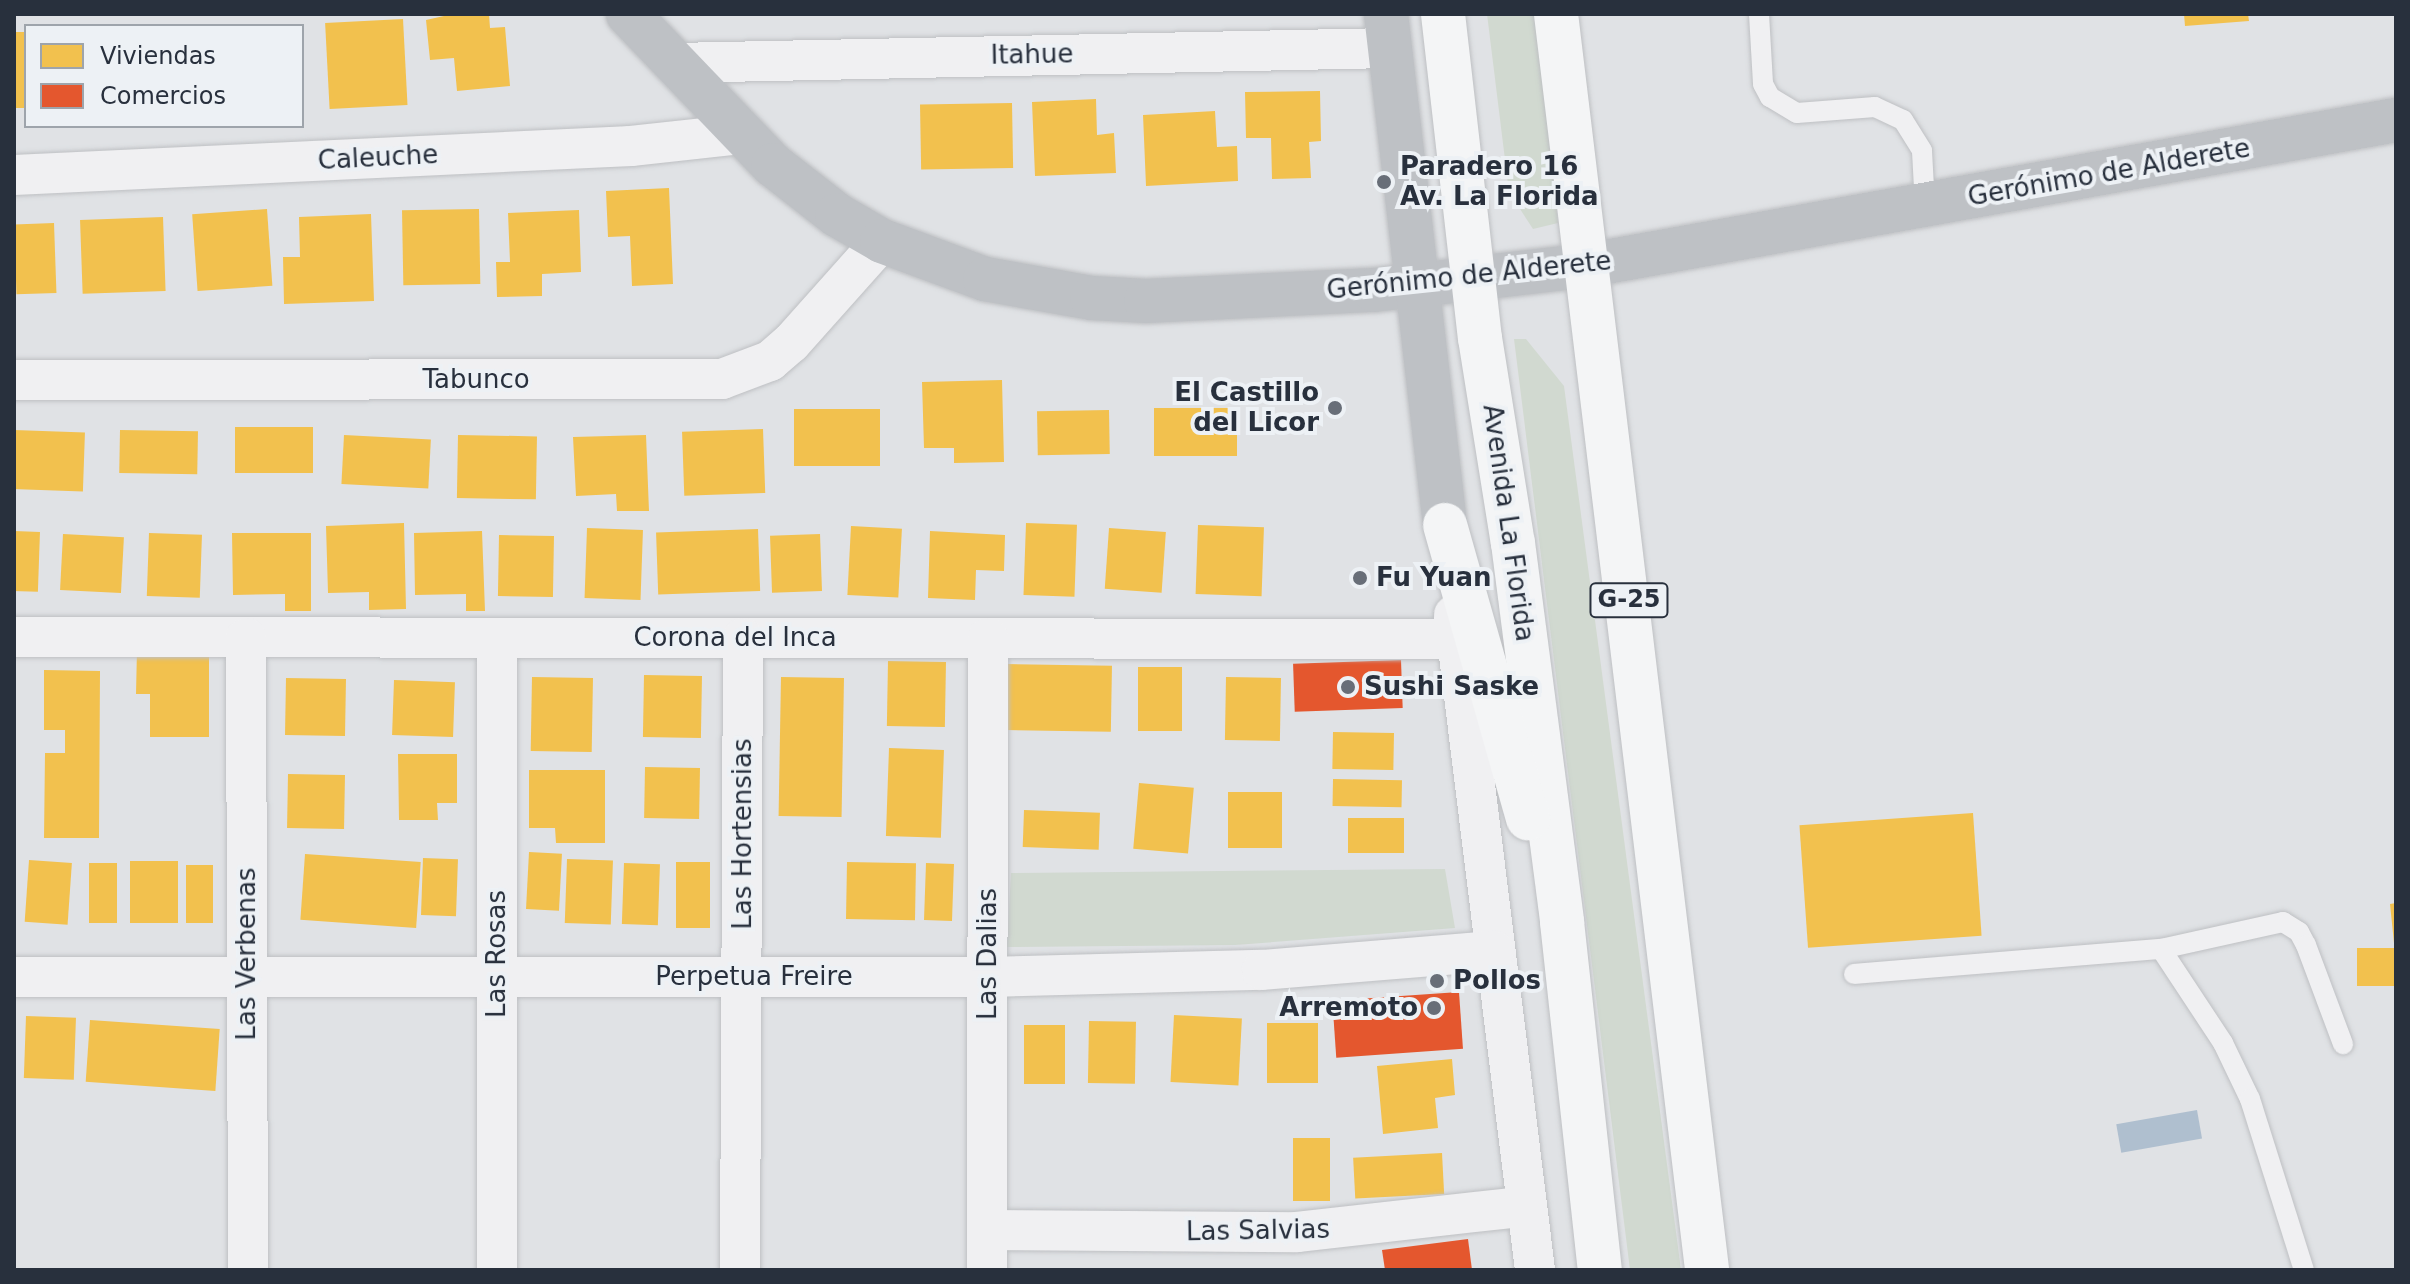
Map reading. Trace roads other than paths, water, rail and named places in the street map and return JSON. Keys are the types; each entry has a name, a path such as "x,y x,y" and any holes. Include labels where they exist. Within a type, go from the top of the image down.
{"main road":[{"name":"Avenida La Florida","path":"1443,14 1473,280 1562,922 1600,1270"},
{"name":"G-25","path":"1556,14 1589,265 1707,1270"},
{"path":"1445,525 1487,688 1562,922"}],"street":[{"name":"Gerónimo de Alderete","path":"628,14 742,134 807,194 882,241 985,279 1092,298 1146,301 1417,287 1589,265 2396,120"},
{"name":"Itahue","path":"674,63 1388,31"},
{"path":"1388,31 1494,951 1535,1270"},
{"name":"Caleuche","path":"14,175 631,146 742,134"},
{"name":"Tabunco","path":"14,380 722,379 770,361 791,343 882,241"},
{"name":"Corona del Inca","path":"14,637 1457,639"},
{"name":"Las Verbenas","path":"246,638 248,1270"},
{"name":"Las Rosas","path":"497,638 497,1270"},
{"name":"Las Hortensias","path":"740,1270 743,638"},
{"name":"Las Dalias","path":"987,1270 988,638"},
{"name":"Perpetua Freire","path":"14,977 988,977 1262,970 1494,951"},
{"name":"Las Salvias","path":"987,1230 1297,1232 1527,1206"}],"lane":[{"path":"1759,14 1763,84 1770,97 1797,113 1875,107 1903,120 1922,151 1925,206"},
{"path":"1854,974 2161,949 2283,922 2299,932 2306,945 2343,1044"},
{"path":"2161,949 2223,1043 2250,1099 2304,1270"}],"water":[{"path":"2197,1110 2202,1139 2121,1153 2116,1124"}],"place":[{"name":"Paradero 16 Av. La Florida","path":"1384,182"},
{"name":"El Castillo del Licor","path":"1335,408"},
{"name":"Fu Yuan","path":"1360,578"},
{"name":"Sushi Saske","path":"1348,687"},
{"name":"Pollos","path":"1437,981"},
{"name":"Arremoto","path":"1434,1008"}]}
